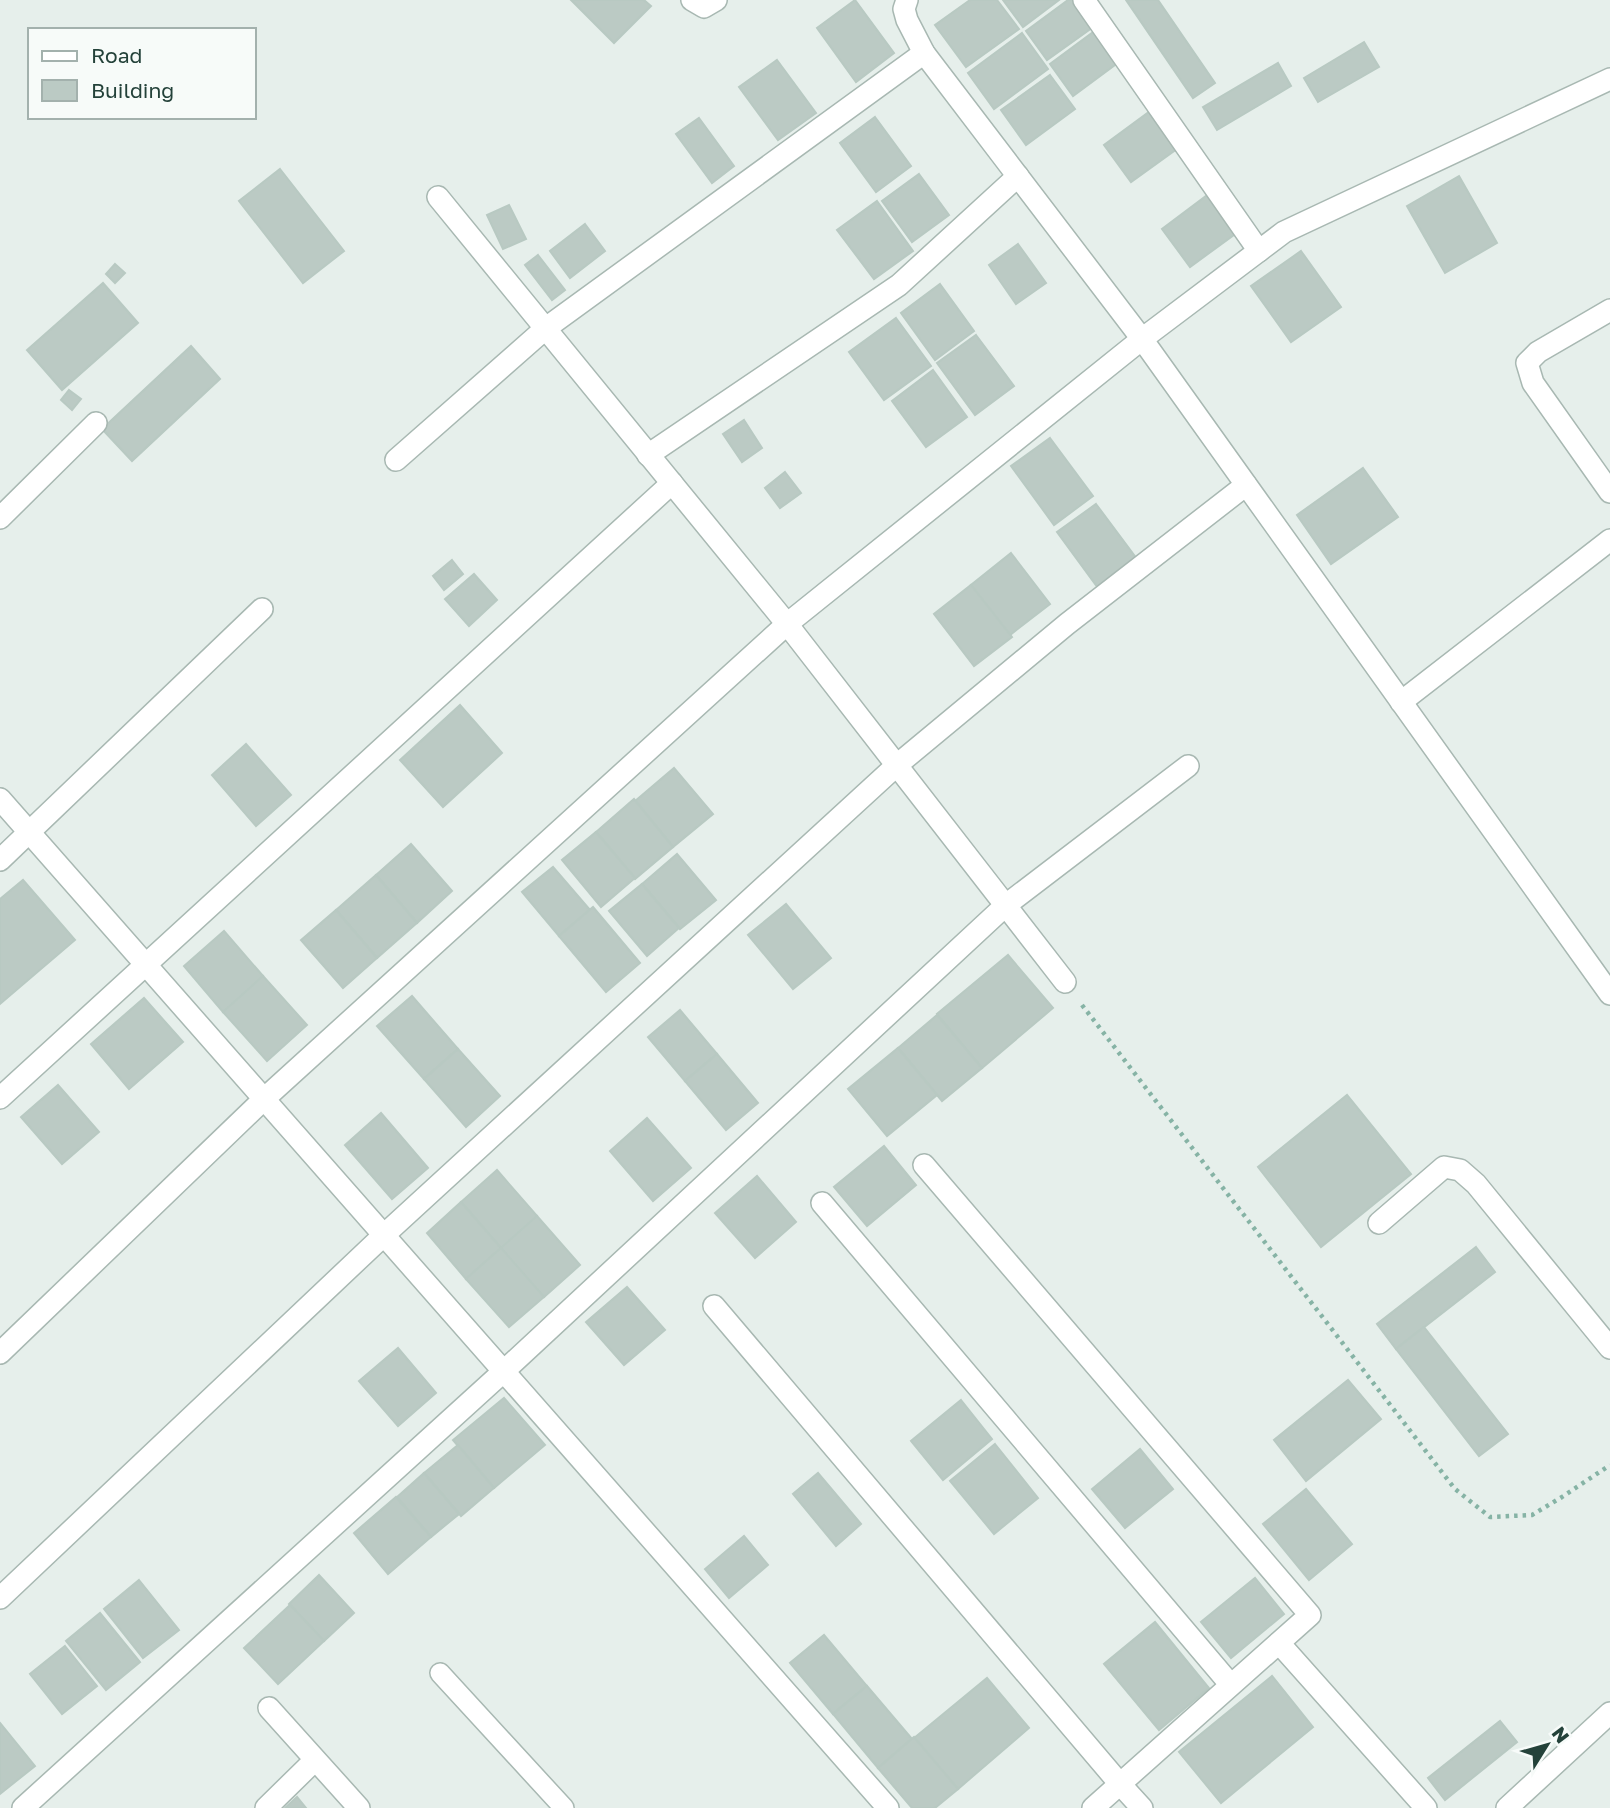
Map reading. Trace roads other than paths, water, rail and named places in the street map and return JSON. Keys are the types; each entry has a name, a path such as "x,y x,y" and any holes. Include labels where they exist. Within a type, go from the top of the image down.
{"street":[{"path":"692,0 704,7 716,0"},
{"path":"907,0 904,9 907,20 924,53 1142,340 1610,995"},
{"path":"1084,0 1259,251"},
{"path":"396,460 546,328 924,53"},
{"path":"0,1353 264,1099 787,624 1142,340 1284,232 1610,79"},
{"path":"648,454 899,285 1018,176"},
{"path":"438,197 787,624 1065,982"},
{"path":"1610,310 1538,352 1527,363 1533,383 1610,492"},
{"path":"0,518 96,423"},
{"path":"0,1098 672,483"},
{"path":"0,1598 384,1235 897,765 1067,624 1247,485"},
{"path":"1401,702 1610,540"},
{"path":"0,860 262,609"},
{"path":"23,1808 504,1371 1006,905 1188,766"},
{"path":"0,799 888,1808"},
{"path":"924,1165 1310,1615 1093,1808"},
{"path":"1379,1223 1444,1167 1460,1170 1476,1184 1610,1348"},
{"path":"822,1203 1230,1684"},
{"path":"714,1306 1142,1808"},
{"path":"1279,1643 1426,1808"},
{"path":"269,1708 359,1808"},
{"path":"1507,1808 1610,1713"},
{"path":"266,1808 315,1760"}],"lane":[{"path":"440,1673 564,1808"}]}
